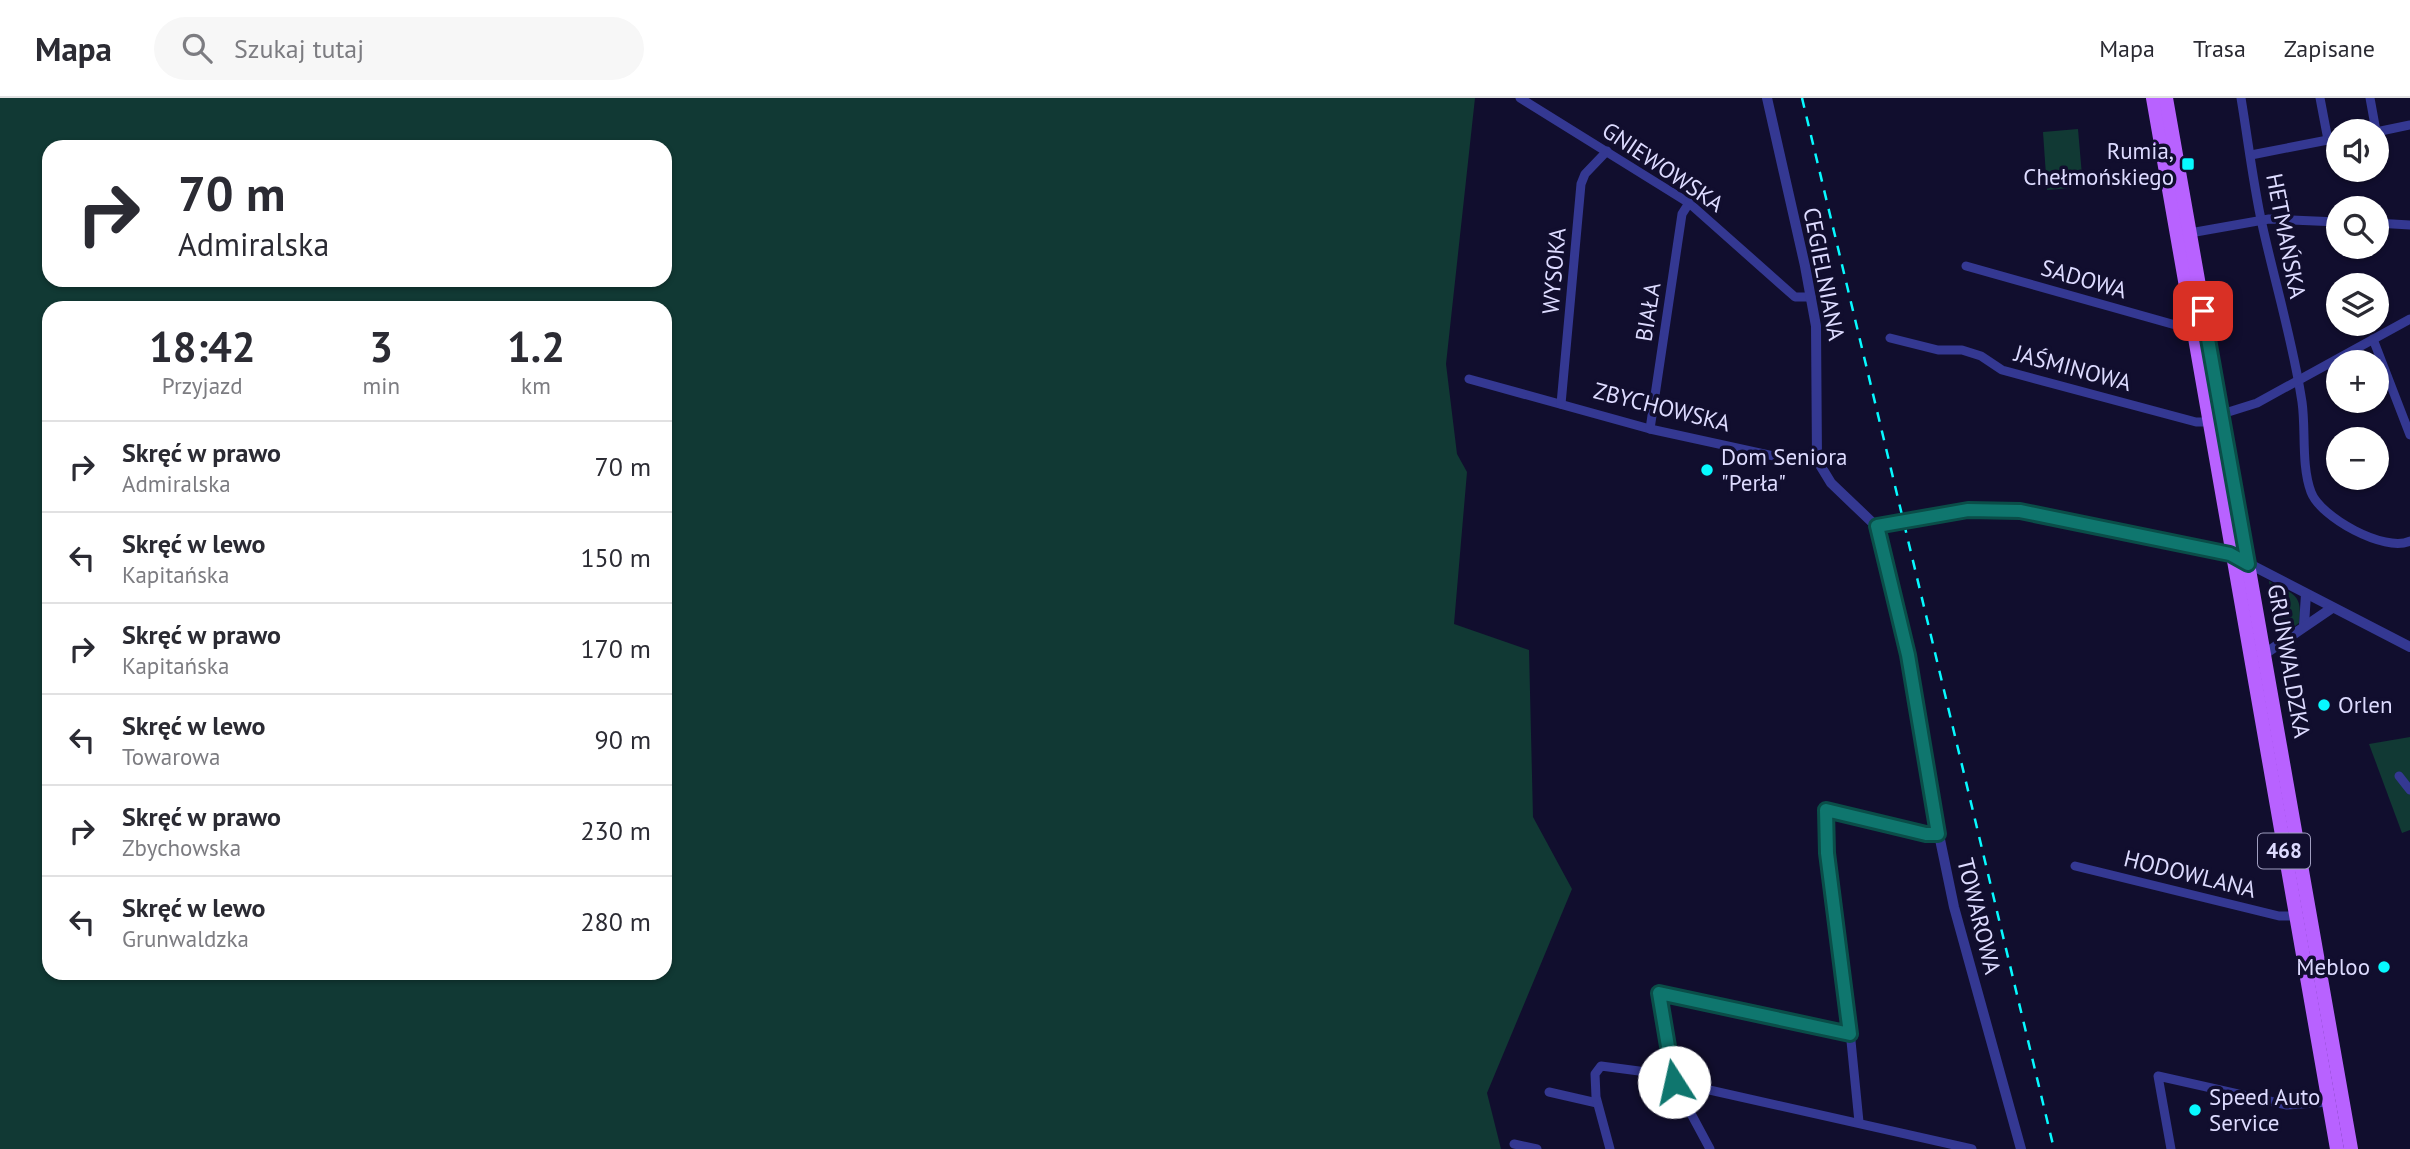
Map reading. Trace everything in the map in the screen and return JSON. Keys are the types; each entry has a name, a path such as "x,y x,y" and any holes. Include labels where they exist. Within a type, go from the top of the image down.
{"main road":[{"name":"GRUNWALDZKA","path":"2153,98 2230,554 2337,1149"},
{"name":"GRUNWALDZKA","path":"2166,98 2266,653 2351,1149"}],"street":[{"name":"GNIEWOWSKA","path":"1520,98 1689,203 1795,297 1811,297"},
{"name":"CEGIELNIANA","path":"1767,98 1811,297 1818,358 1817,460"},
{"name":"HETMAŃSKA","path":"2241,98 2261,220 2297,381 2309,482 2320,506 2335,518 2375,538 2398,545 2410,541"},
{"path":"2320,98 2327,119"},
{"path":"2370,98 2374,119"},
{"path":"2389,129 2410,125"},
{"path":"2251,155 2326,140"},
{"name":"WYSOKA","path":"1561,404 1581,184 1585,174 1607,151"},
{"name":"BIAŁA","path":"1650,429 1682,214 1689,203"},
{"path":"2190,233 2261,220 2326,222"},
{"path":"2389,224 2410,225"},
{"name":"SADOWA","path":"1965,266 2179,326 2191,321"},
{"path":"2222,414 2257,403 2410,319"},
{"name":"JAŚMINOWA","path":"1890,338 1937,350 1962,350 1981,356 2002,370 2196,422 2208,422"},
{"path":"2373,339 2410,435"},
{"name":"ZBYCHOWSKA","path":"1469,379 1650,429 1792,460 1817,460"},
{"path":"1817,460 1831,483 1877,526 1968,510 2020,511 2230,554 2410,647"},
{"name":"TOWAROWA","path":"1877,526 1908,655 1938,834 1970,968 2021,1149"},
{"path":"2304,625 2306,594"},
{"path":"2266,653 2332,608"},
{"path":"2399,776 2410,790"},
{"path":"1860,1122 1827,853 1826,810 1926,834 1938,834"},
{"name":"HODOWLANA","path":"2075,866 2279,916 2296,916"},
{"path":"1710,1149 1674,1082 1659,993 1850,1034"},
{"path":"1610,1149 1597,1103 1595,1074 1601,1066 1639,1071 1674,1082 1972,1149"},
{"path":"2171,1149 2158,1076 2287,1105 2329,1102"},
{"path":"1549,1092 1597,1103"},
{"path":"1514,1144 1537,1149"}],"green space":[{"path":"0,98 1475,98 1446,364 1457,454 1467,472 1454,624 1529,650 1533,817 1572,889 1487,1093 1501,1149 0,1149"},
{"path":"2078,129 2083,187 2047,190 2043,132"},
{"path":"2269,581 2295,596 2299,606 2299,623 2278,639"},
{"path":"2410,737 2410,830 2402,833 2369,744"}],"railway":[{"path":"1802,98 2054,1149"}],"place":[{"name":"Rumia, Chełmońskiego","path":"2188,164"},
{"name":"Dom Seniora \"Perła\"","path":"1707,470"},
{"name":"Orlen","path":"2324,705"},
{"name":"Mebloo","path":"2384,967"},
{"name":"Speed Auto Service","path":"2195,1110"}],"route":[{"path":"1674,1082 1659,993 1850,1034 1842,950 1827,853 1826,810 1926,834 1938,834 1908,655 1877,526 1968,510 2020,511 2230,554 2248,564 2203,311"}]}
